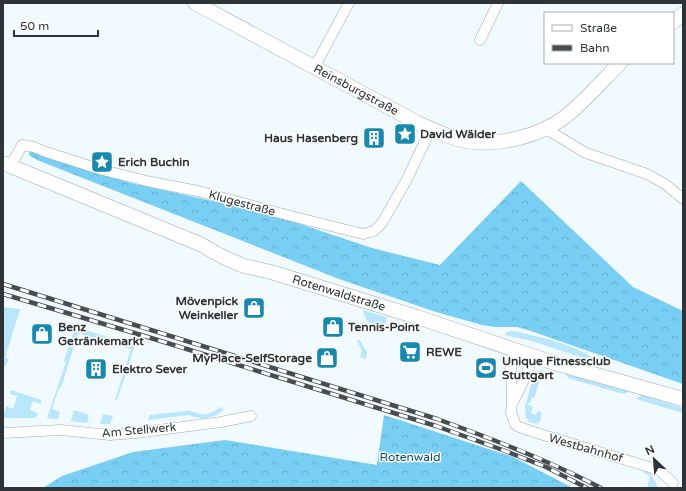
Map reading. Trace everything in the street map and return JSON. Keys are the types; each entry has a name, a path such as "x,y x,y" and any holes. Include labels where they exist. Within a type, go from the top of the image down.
{"main road":[{"name":"Reinsburgstraße","path":"196,3 314,68 431,129 467,141 490,142 520,138 546,129 565,117 619,64"},
{"path":"674,21 683,14"},
{"name":"Rotenwaldstraße","path":"5,166 194,241 223,257 244,266 271,272 418,317 533,356 683,399"}],"street":[{"path":"314,68 350,3"},
{"path":"480,40 498,3"},
{"name":"Klugestraße","path":"5,166 18,154 22,145 34,147 100,169 151,182 198,191 363,234 374,231 382,223 406,181 431,129"},
{"path":"546,129 586,153 647,174 665,184 683,199"},
{"name":"Westbahnhof","path":"517,351 511,365 511,412 515,424 519,427 659,470 674,483"},
{"path":"512,404 526,376 533,356"},
{"name":"Am Stellwerk","path":"3,433 61,430 110,435 222,422 251,416"}],"shaded area":[{"path":"3,307 20,309 5,358 9,359 5,367 3,366"},
{"path":"363,310 386,317 386,324 380,328 373,327 364,315"},
{"path":"75,327 135,345 117,401 115,400 131,349 78,333 61,388 59,388 52,409 60,412 58,419 47,418 66,362 64,361"},
{"path":"513,331 570,346 597,361 595,362 532,341 505,335 506,332"},
{"path":"359,339 367,352 366,359 360,357 362,351 357,341"},
{"path":"542,370 551,373 551,377 542,374 534,398 532,397 530,403 527,404 533,407 531,413 536,415 538,411 541,412 541,420 537,424 529,422 526,418 525,406 535,372"},
{"path":"566,374 629,392 623,394 568,378"},
{"path":"11,390 41,400 41,404 33,401 30,410 38,413 36,418 3,418 6,406 13,409 17,396 10,394"},
{"path":"642,395 683,408 683,413 636,399"},
{"path":"222,407 223,410 217,415 203,419 188,415 148,420 150,415 188,411 206,414"},
{"path":"74,410 89,415 87,423 71,421"},
{"path":"103,414 113,416 110,424 100,424"},
{"path":"644,471 651,474 658,487 647,488 650,476 644,473"}],"green space":[{"path":"31,151 41,156 131,183 267,213 372,248 440,265 521,181 633,287 683,311 683,384 528,330 517,327 495,327 482,325 436,312 339,279 37,160 29,155"},
{"name":"Rotenwald","path":"384,415 513,457 573,488 43,488 62,476 133,452 225,440 377,465"}],"railway":[{"path":"3,284 437,419 520,450 601,488"},
{"path":"3,294 436,426 546,467 587,488"}],"place":[{"name":"David Wälder","path":"405,134"},
{"name":"Haus Hasenberg","path":"374,138"},
{"name":"Erich Buchin","path":"102,162"},
{"name":"Mövenpick Weinkeller","path":"254,308"},
{"name":"Tennis-Point","path":"333,327"},
{"name":"Benz Getränkemarkt","path":"42,334"},
{"name":"REWE","path":"410,352"},
{"name":"MyPlace-SelfStorage","path":"327,358"},
{"name":"Unique Fitnessclub Stuttgart","path":"486,368"},
{"name":"Elektro Sever","path":"96,369"}]}
